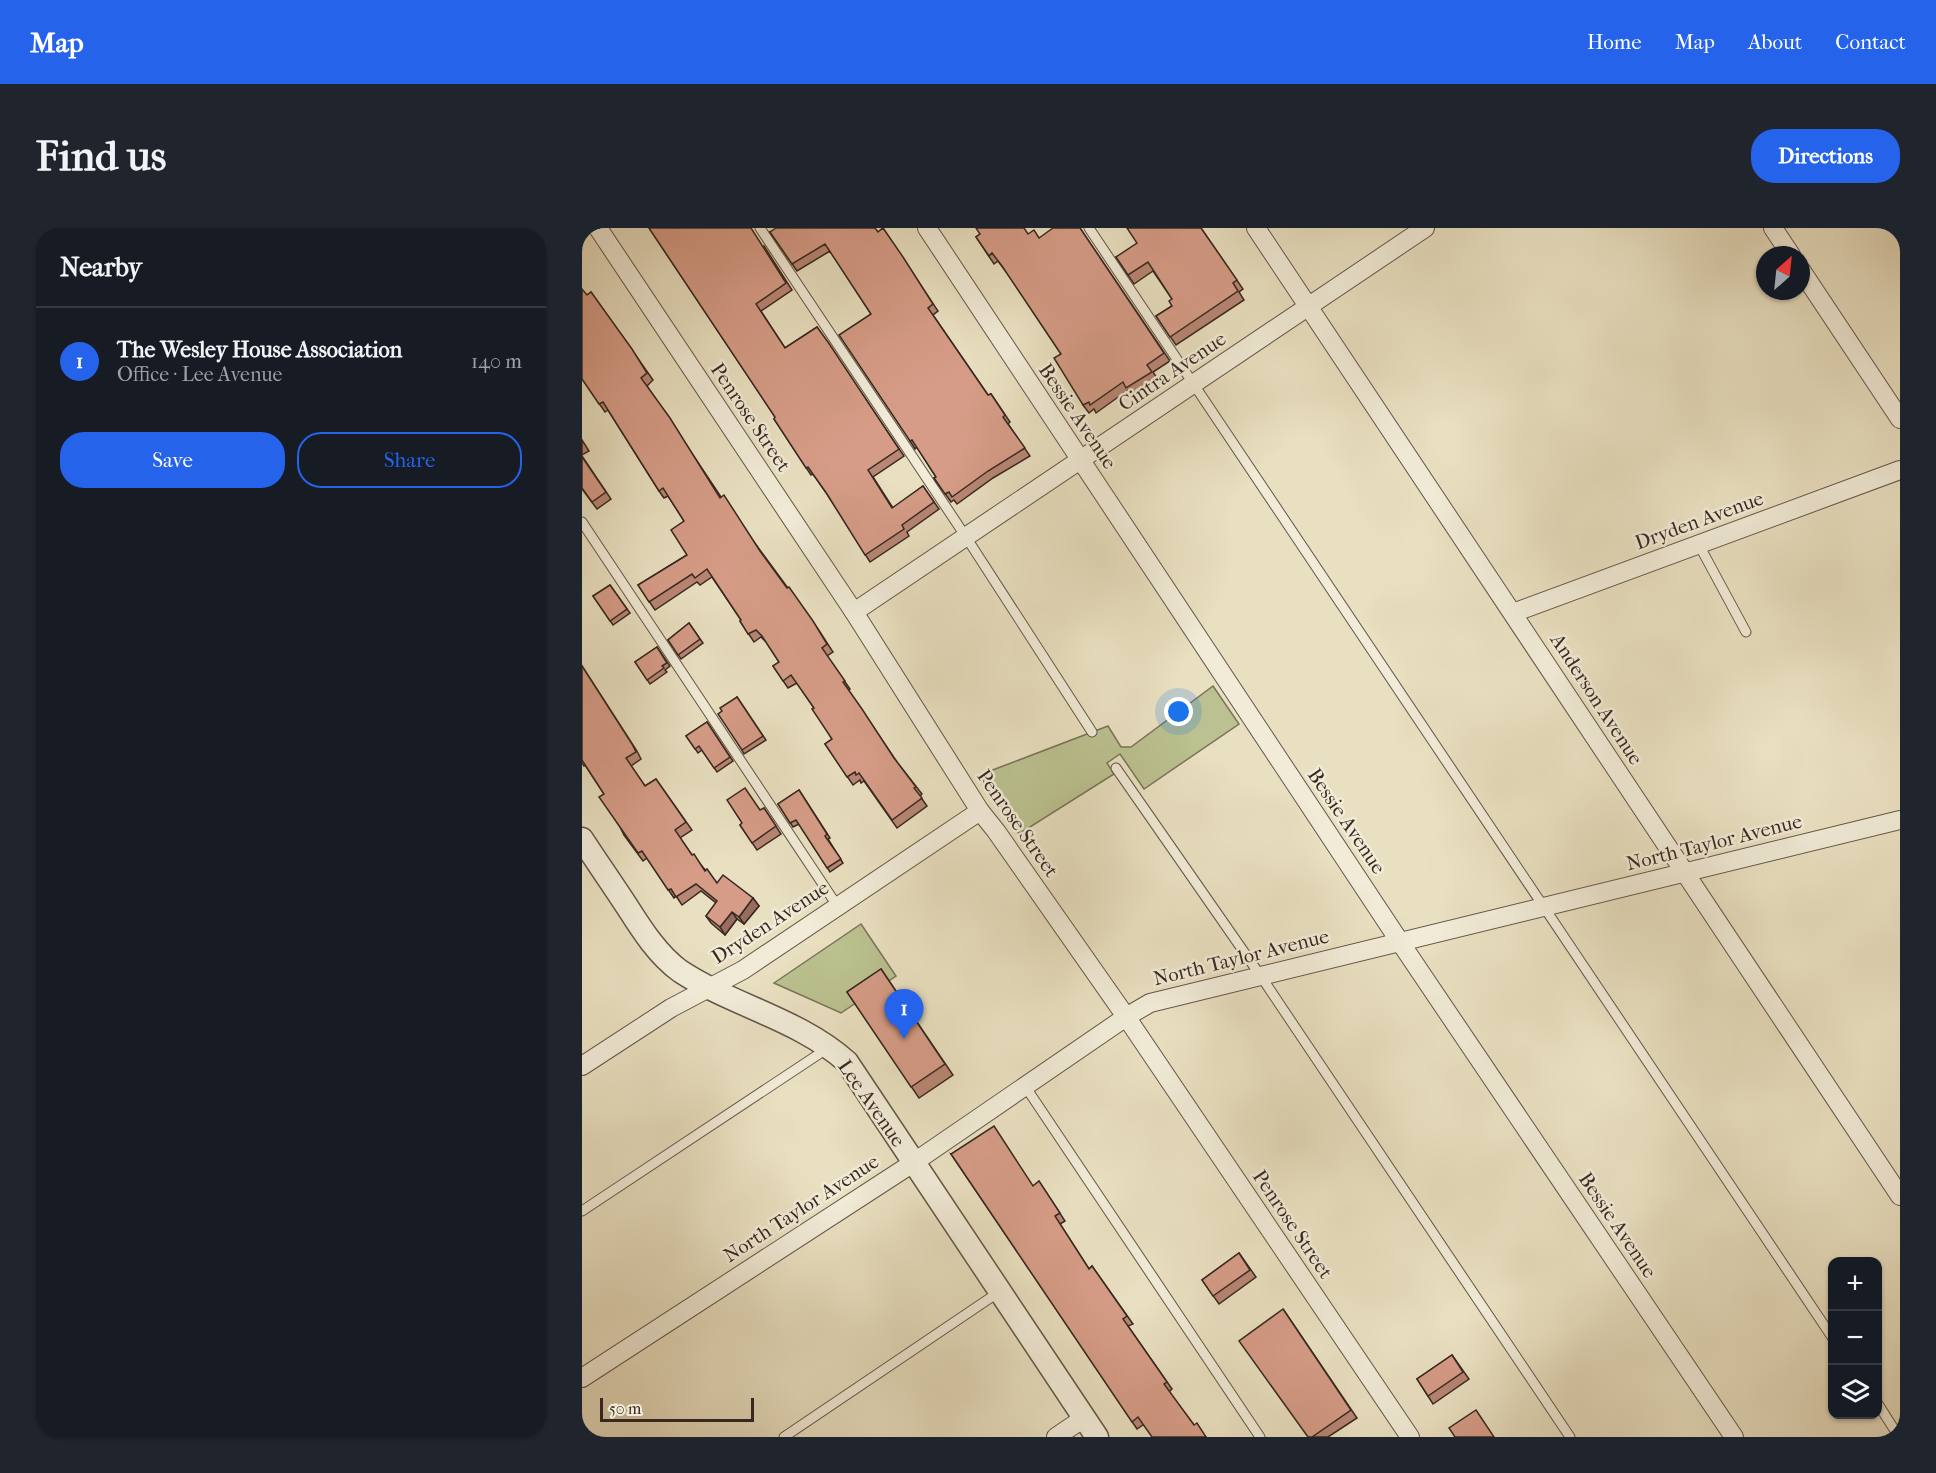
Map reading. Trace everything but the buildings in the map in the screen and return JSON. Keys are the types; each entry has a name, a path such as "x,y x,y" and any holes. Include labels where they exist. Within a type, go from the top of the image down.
{"street":[{"name":"Penrose Street","path":"598,228 854,612 980,812 996,831 1126,1017 1410,1437"},
{"name":"Bessie Avenue","path":"927,228 1400,942 1734,1437"},
{"name":"Anderson Avenue","path":"1256,228 1900,1196"},
{"name":"Cintra Avenue","path":"854,612 1425,228"},
{"path":"1773,228 1785,246"},
{"path":"1810,284 1900,419"},
{"name":"Dryden Avenue","path":"1513,613 1900,470"},
{"name":"Dryden Avenue","path":"582,1066 671,1008 743,970 980,812"},
{"name":"North Taylor Avenue","path":"582,1378 912,1163 1150,1003 1900,820"},
{"name":"Lee Avenue","path":"582,839 651,942 678,970 830,1046 847,1062 912,1163 1097,1437"},
{"path":"1056,1437 1084,1418"}],"lane":[{"path":"760,228 966,537 1092,732"},
{"path":"1089,228 1828,1330"},
{"path":"582,522 838,907"},
{"path":"1699,545 1746,632"},
{"path":"1116,768 1260,975 1570,1437"},
{"path":"582,1211 830,1046"},
{"path":"1025,1086 1260,1437"},
{"path":"784,1437 999,1292"},
{"path":"1882,1410 1899,1437"}],"green space":[{"path":"1213,686 1239,724 1144,789 1120,754 1107,763 1114,774 1019,834 981,778 990,771 1108,726 1121,747 1131,747"},
{"path":"861,924 896,976 841,1013 774,983"}],"place":[{"name":"The Wesley House Association","path":"904,1039"}]}
